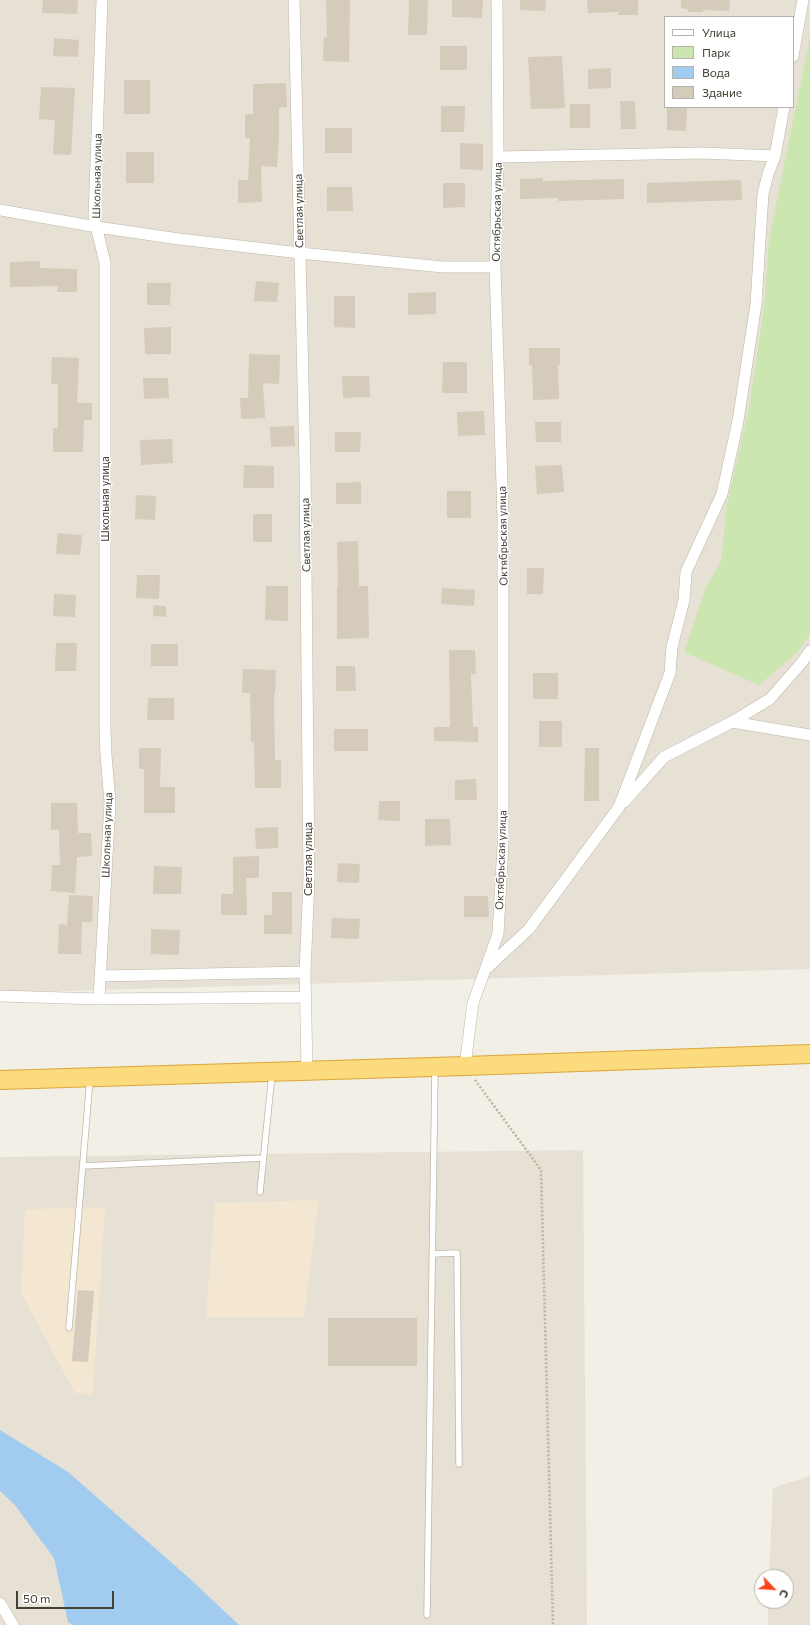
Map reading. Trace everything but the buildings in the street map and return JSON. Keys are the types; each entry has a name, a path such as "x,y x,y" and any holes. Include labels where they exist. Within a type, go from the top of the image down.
{"highway":[{"path":"0,1080 810,1054"}],"street":[{"name":"Школьная улица","path":"99,1000 110,802 105,730 105,263 94,217 102,0"},
{"name":"Светлая улица","path":"294,0 305,466 309,879 305,972 307,1071"},
{"name":"Октябрьская улица","path":"465,1066 473,1003 498,934 503,845 504,516 495,268 498,157 497,0"},
{"path":"794,50 803,0"},
{"path":"619,807 670,674 672,647 684,600 686,572 722,494 738,422 756,304 763,194 768,174 775,156 784,108"},
{"path":"498,157 702,153 775,156"},
{"path":"0,210 97,227 179,239 300,253 444,267 495,268"},
{"path":"485,970 529,929 619,807 664,757 732,722 770,699 810,651"},
{"path":"732,722 810,735"},
{"path":"100,976 305,972"},
{"path":"0,996 99,1000 306,997"},
{"path":"0,1603 13,1625"}],"lane":[{"path":"427,1615 435,1067"},
{"path":"260,1192 272,1072"},
{"path":"69,1328 90,1076"},
{"path":"83,1166 263,1158"},
{"path":"432,1254 457,1253 459,1464"}],"path":[{"path":"465,1066 541,1170 553,1625"}],"shaded area":[{"path":"0,0 810,0 810,969 0,993"},
{"path":"583,1150 587,1625 0,1625 0,1157"},
{"path":"319,1200 304,1317 206,1317 215,1203"},
{"path":"105,1208 93,1395 75,1393 21,1293 25,1209"},
{"path":"810,1476 810,1625 768,1625 768,1609 794,1609 794,1569 769,1569 773,1488"}],"green space":[{"path":"810,37 810,634 797,653 759,685 684,652 706,587 721,562 727,505 749,408 764,308 769,240"}],"water":[{"path":"0,1430 68,1472 188,1577 239,1625 73,1625 68,1622 54,1558 14,1504 0,1491"}]}
